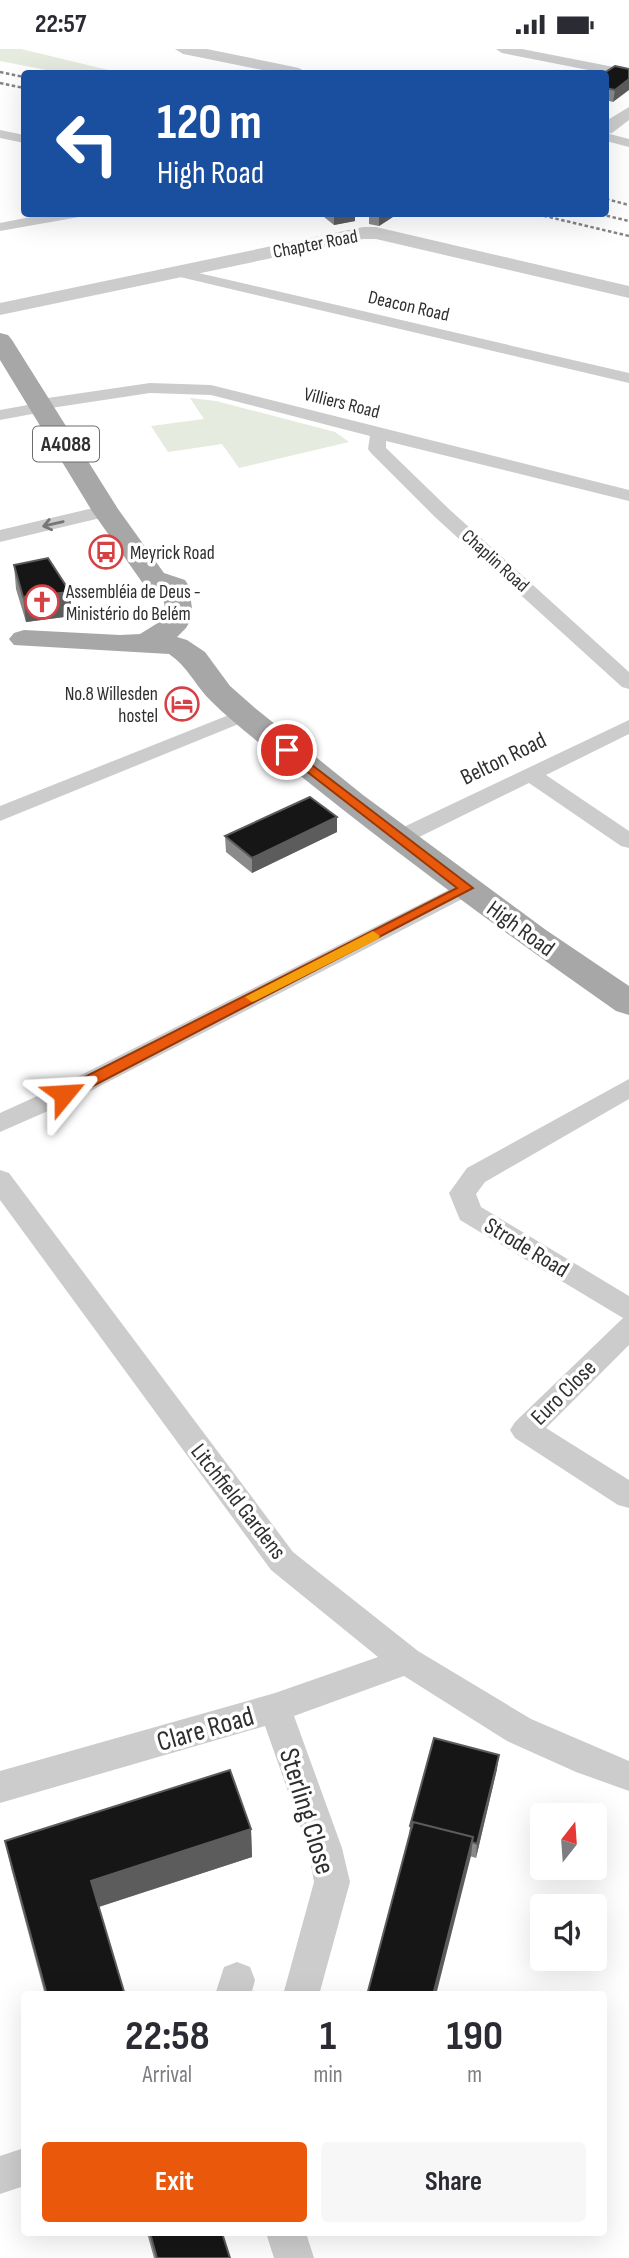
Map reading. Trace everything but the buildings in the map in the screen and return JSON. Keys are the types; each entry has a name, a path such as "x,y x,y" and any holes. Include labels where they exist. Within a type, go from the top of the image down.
{"main road":[{"name":"A4088","path":"0,340 106,512 151,598 142,624 146,642"},
{"path":"12,641 120,644 146,642"},
{"name":"High Road","path":"146,642 154,657 219,692 244,715 399,838 629,1003"}],"street":[{"path":"183,49 284,70"},
{"path":"502,49 609,70"},
{"path":"609,70 629,74"},
{"path":"609,127 629,112"},
{"path":"0,134 21,138"},
{"path":"609,138 629,143"},
{"path":"0,227 56,217"},
{"name":"Chapter Road","path":"0,309 351,234 376,233 629,292"},
{"name":"Deacon Road","path":"181,270 185,274 629,378"},
{"name":"Villiers Road","path":"0,415 117,391 179,388 211,390 629,496"},
{"name":"Chaplin Road","path":"383,434 377,439 377,449 443,514 478,542 629,683"},
{"path":"0,536 106,512"},
{"path":"0,814 244,715"},
{"name":"Belton Road","path":"399,838 629,726"},
{"path":"530,774 629,841"},
{"path":"0,1123 76,1088 466,888"},
{"name":"Strode Road","path":"629,1087 476,1175 463,1193 470,1213 629,1309"},
{"name":"Litchfield Gardens","path":"0,1180 156,1395 282,1561 407,1661 519,1730 629,1776"},
{"name":"Euro Close","path":"629,1327 525,1430 629,1496"},
{"name":"Clare Road","path":"0,1787 275,1708 407,1661"},
{"name":"Sterling Close","path":"275,1708 325,1848 332,1882 302,1991"},
{"path":"0,2175 21,2168"},
{"path":"287,2236 294,2258"}],"shaded area":[{"path":"0,49 21,49 108,70 46,70 0,61"},
{"path":"190,398 216,401 335,432 349,442 239,468 222,444 168,452 151,426 204,419"}],"railway":[{"path":"0,72 21,76"},
{"path":"0,83 21,87"},
{"path":"609,200 629,205"},
{"path":"609,216 629,221"},
{"path":"549,217 629,236"}],"slow traffic":[{"path":"252,997 373,936"}],"place":[{"name":"Meyrick Road","path":"106,552"},
{"name":"Assembléia de Deus - Ministério do Belém","path":"42,602"},
{"name":"No.8 Willesden hostel","path":"182,704"}],"route":[{"path":"64,1094 466,888 287,750"}]}
